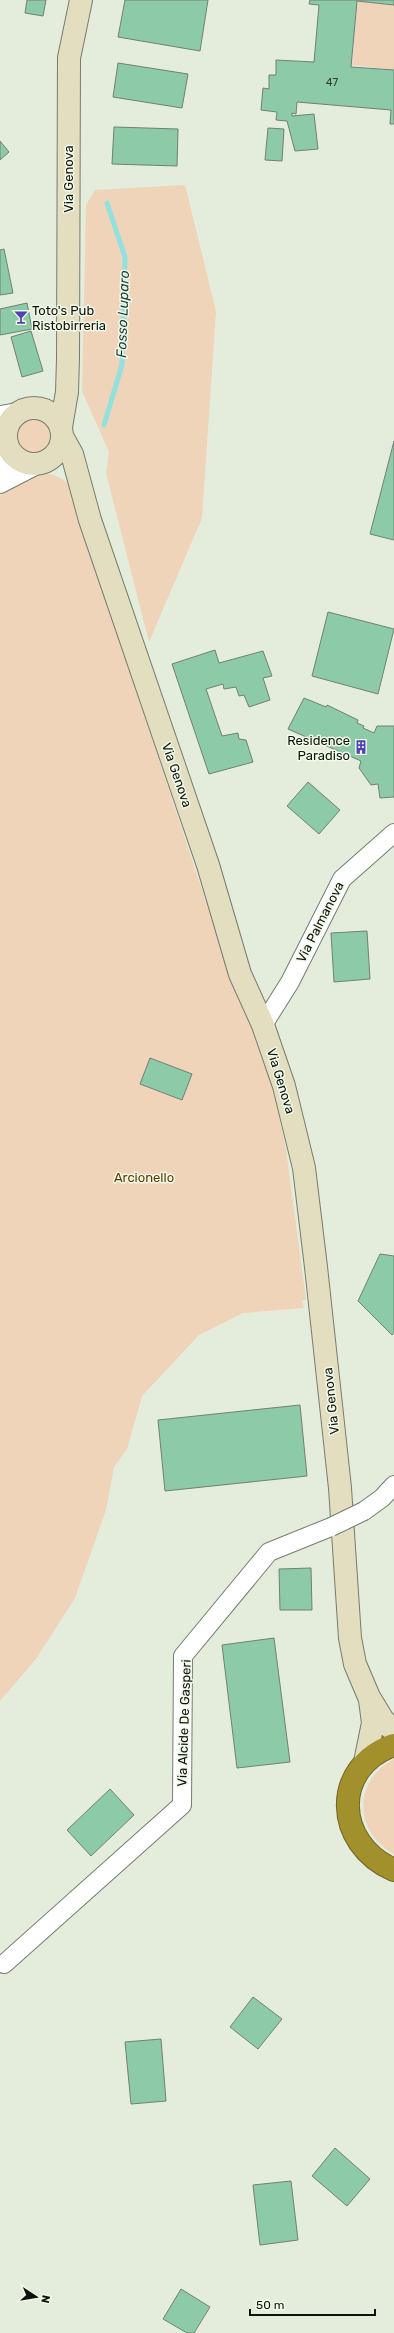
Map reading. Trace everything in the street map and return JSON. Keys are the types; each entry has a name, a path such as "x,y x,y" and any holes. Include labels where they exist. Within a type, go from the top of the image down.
{"highway":[{"name":"Via Genova","path":"394,1745 375,1754 366,1762 354,1778 348,1797 348,1816 354,1835 364,1851 379,1863 394,1870"}],"main road":[{"name":"Via Genova","path":"81,0 69,58 68,358 67,392 62,432 72,454 82,490 208,865 240,974 263,1025 284,1086 304,1168 340,1488 350,1638 356,1664 370,1697 383,1720 394,1732"},
{"name":"Via Genova","path":"44,410 59,390 64,380 68,358"},
{"path":"31,408 44,410 57,420 62,432 58,452 41,464 23,462 17,459 5,441 10,414 31,408"},
{"name":"Via Genova","path":"41,464 69,478 82,490"},
{"name":"Via Genova","path":"366,1762 373,1723 370,1697"}],"street":[{"path":"0,479 5,441"},
{"path":"0,484 41,464"},
{"name":"Via Palmanova","path":"263,1025 290,982 342,879 394,833"},
{"name":"Via Alcide De Gasperi","path":"4,1964 182,1805 183,1656 270,1552 331,1527 364,1511 382,1498 394,1485"}],"green space":[{"path":"357,1 394,5 394,70 352,65"},
{"path":"185,185 216,311 202,518 149,642 106,473 109,452 82,391 86,205 95,190"},
{"path":"30,417 38,417 48,422 52,429 52,443 48,450 38,455 30,455 20,450 18,447 15,440 15,432 20,422 23,420"},
{"name":"Arcionello","path":"35,473 48,474 58,477 67,483 75,493 132,678 237,996 267,1061 286,1149 306,1300 302,1300 304,1308 243,1313 199,1335 142,1396 127,1449 114,1467 106,1510 75,1598 36,1659 0,1701 0,496 10,487"},
{"path":"394,1759 394,1854 381,1845 371,1833 365,1820 363,1806 365,1793 371,1780 380,1768"}],"building":[{"path":"27,0 46,0 43,16 25,13"},
{"path":"125,0 208,0 200,51 118,37"},
{"path":"310,0 394,0 394,5 357,1 351,67 394,70 394,124 390,124 391,110 297,102 296,114 292,113 292,116 314,114 318,149 295,151 287,121 276,120 277,112 261,110 263,88 269,89 269,75 276,75 276,60 314,62 319,5 309,4"},
{"path":"118,63 188,74 182,108 113,97"},
{"path":"114,127 178,129 177,166 112,164"},
{"path":"268,128 284,129 282,161 265,160"},
{"path":"0,141 9,152 0,160"},
{"path":"4,249 13,293 0,295 0,250"},
{"path":"27,303 32,329 0,335 0,309"},
{"path":"31,331 43,371 22,377 11,337"},
{"path":"394,441 394,540 370,534"},
{"path":"328,612 394,629 378,694 312,676"},
{"path":"215,650 219,663 263,651 272,676 263,678 270,700 249,707 244,695 239,696 236,687 224,689 223,684 206,689 222,736 238,733 239,739 246,740 253,762 209,774 172,664"},
{"name":"Residence Paradiso","path":"304,698 326,707 327,705 358,720 357,723 364,726 363,728 374,733 377,726 394,726 394,797 380,798 378,784 371,785 359,768 361,761 288,729"},
{"path":"308,782 340,810 319,834 287,806"},
{"path":"367,931 370,979 334,982 331,933"},
{"path":"150,1058 192,1074 182,1100 140,1084"},
{"path":"380,1254 394,1256 394,1333 392,1335 358,1301"},
{"path":"300,1405 307,1476 165,1491 158,1420"},
{"path":"311,1568 312,1610 280,1610 279,1569"},
{"path":"274,1638 290,1762 237,1768 222,1645"},
{"path":"110,1789 134,1815 91,1856 67,1830"},
{"path":"253,1997 282,2019 258,2049 230,2027"},
{"path":"161,2039 166,2101 131,2104 125,2042"},
{"path":"335,2148 370,2179 347,2206 312,2176"},
{"path":"291,2181 298,2240 260,2245 253,2185"},
{"path":"181,2289 210,2307 194,2333 187,2333 163,2319"}],"waterway":[{"name":"Fosso Luparo","path":"104,425 122,365 125,257 107,203"}],"place":[{"name":"Toto's Pub Ristobirreria","path":"21,317"},
{"name":"Residence Paradiso","path":"361,747"}]}
